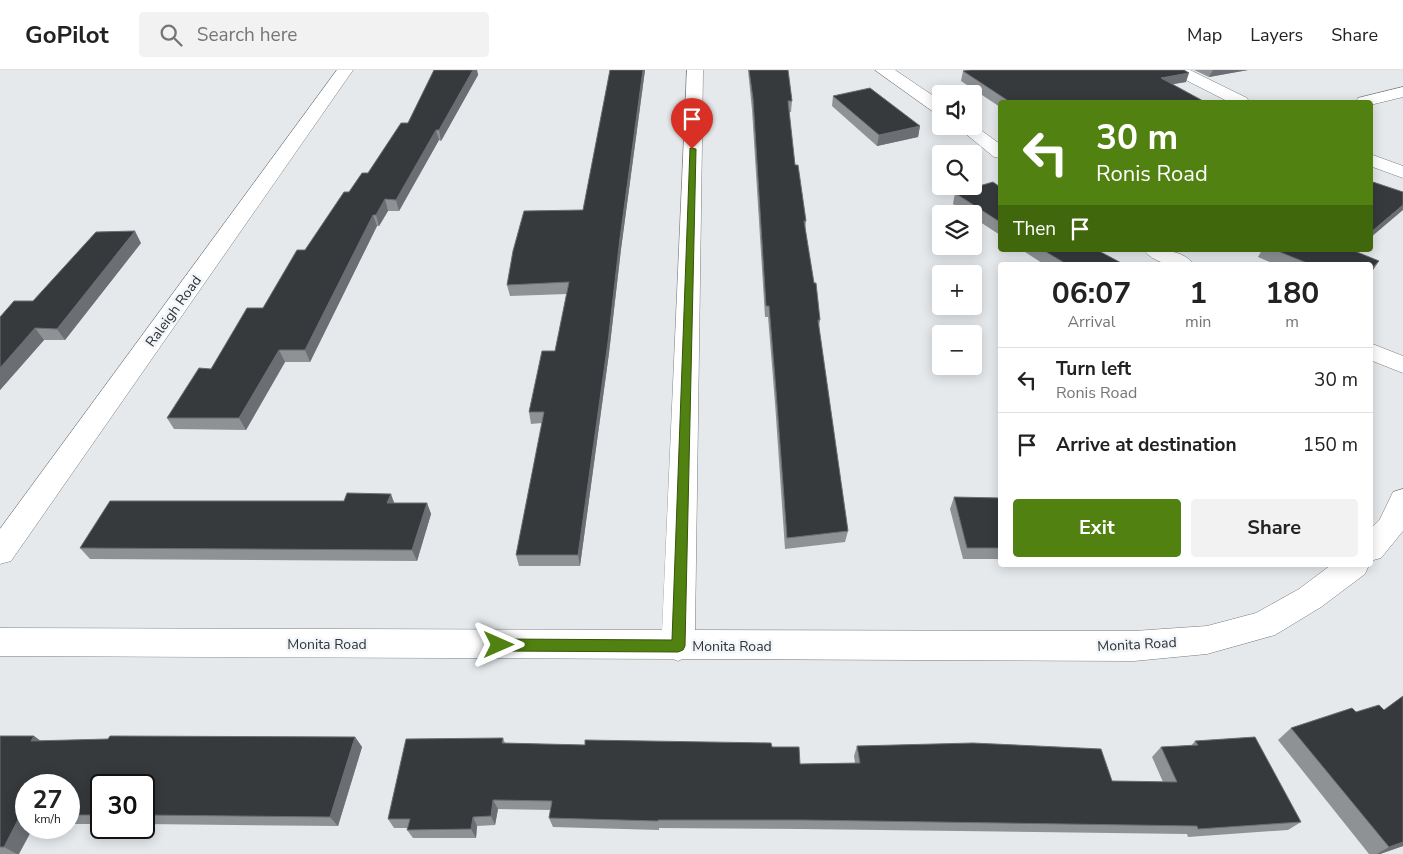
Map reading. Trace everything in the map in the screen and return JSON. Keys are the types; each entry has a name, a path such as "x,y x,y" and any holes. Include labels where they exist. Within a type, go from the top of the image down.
{"street":[{"name":"Raleigh Road","path":"0,552 345,70"},
{"path":"678,646 695,70"},
{"path":"884,70 899,78 932,102"},
{"path":"1178,70 1237,100"},
{"path":"1372,100 1403,92"},
{"path":"976,135 998,152"},
{"path":"1373,161 1403,172"},
{"path":"1159,252 1177,262"},
{"path":"1373,352 1403,365"},
{"path":"1373,545 1392,526 1403,500"},
{"name":"Monita Road","path":"0,642 678,646 1134,646 1207,640 1264,625 1310,598 1351,567"}],"building":[{"path":"434,70 473,70 396,200 385,199 376,215 373,215 305,350 279,350 239,418 167,418 199,368 211,369 247,308 263,308 297,250 305,250 344,192 349,192 362,173 368,173 401,123 408,123"},
{"path":"610,70 643,70 578,555 516,555 544,412 529,412 542,351 555,351 569,282 507,285 513,251 524,211 583,210"},
{"path":"749,70 788,70 792,101 788,101 795,165 798,165 806,221 804,221 814,283 816,283 820,320 818,320 848,531 787,538 769,306 766,306 753,99"},
{"path":"1184,70 1189,73 1161,78 1201,100 1007,100 963,71"},
{"path":"870,88 920,126 879,135 833,96"},
{"path":"993,182 998,186 998,221 982,210 982,205 974,205 958,195 982,195 982,185"},
{"path":"1373,182 1403,192 1403,205 1373,230"},
{"path":"135,231 57,329 35,328 0,368 0,317 14,301 33,301 96,232"},
{"path":"1046,252 1101,252 1119,262 1063,262"},
{"path":"1280,252 1357,252 1379,261 1373,267 1373,262 1305,262"},
{"path":"347,493 391,494 387,503 427,503 412,550 80,548 110,501 344,501"},
{"path":"954,497 998,498 998,548 967,548"},
{"path":"1403,696 1403,842 1389,847 1291,728 1352,708 1356,712 1379,705 1384,710"},
{"path":"0,736 34,736 31,741 108,739 110,736 355,737 330,817 155,815 155,774 90,774 90,815 80,815 80,774 15,774 15,826 4,847 0,847"},
{"path":"1255,737 1301,822 1198,829 1197,826 804,820 658,821 549,818 552,801 493,800 491,816 473,817 471,829 407,830 410,819 388,819 406,739 503,738 502,743 585,745 585,740 771,743 772,747 799,747 800,764 860,763 857,746 973,743 1101,749 1112,781 1177,782 1161,747 1198,745 1195,741"}],"route":[{"path":"499,645 678,646 692,149"}]}
